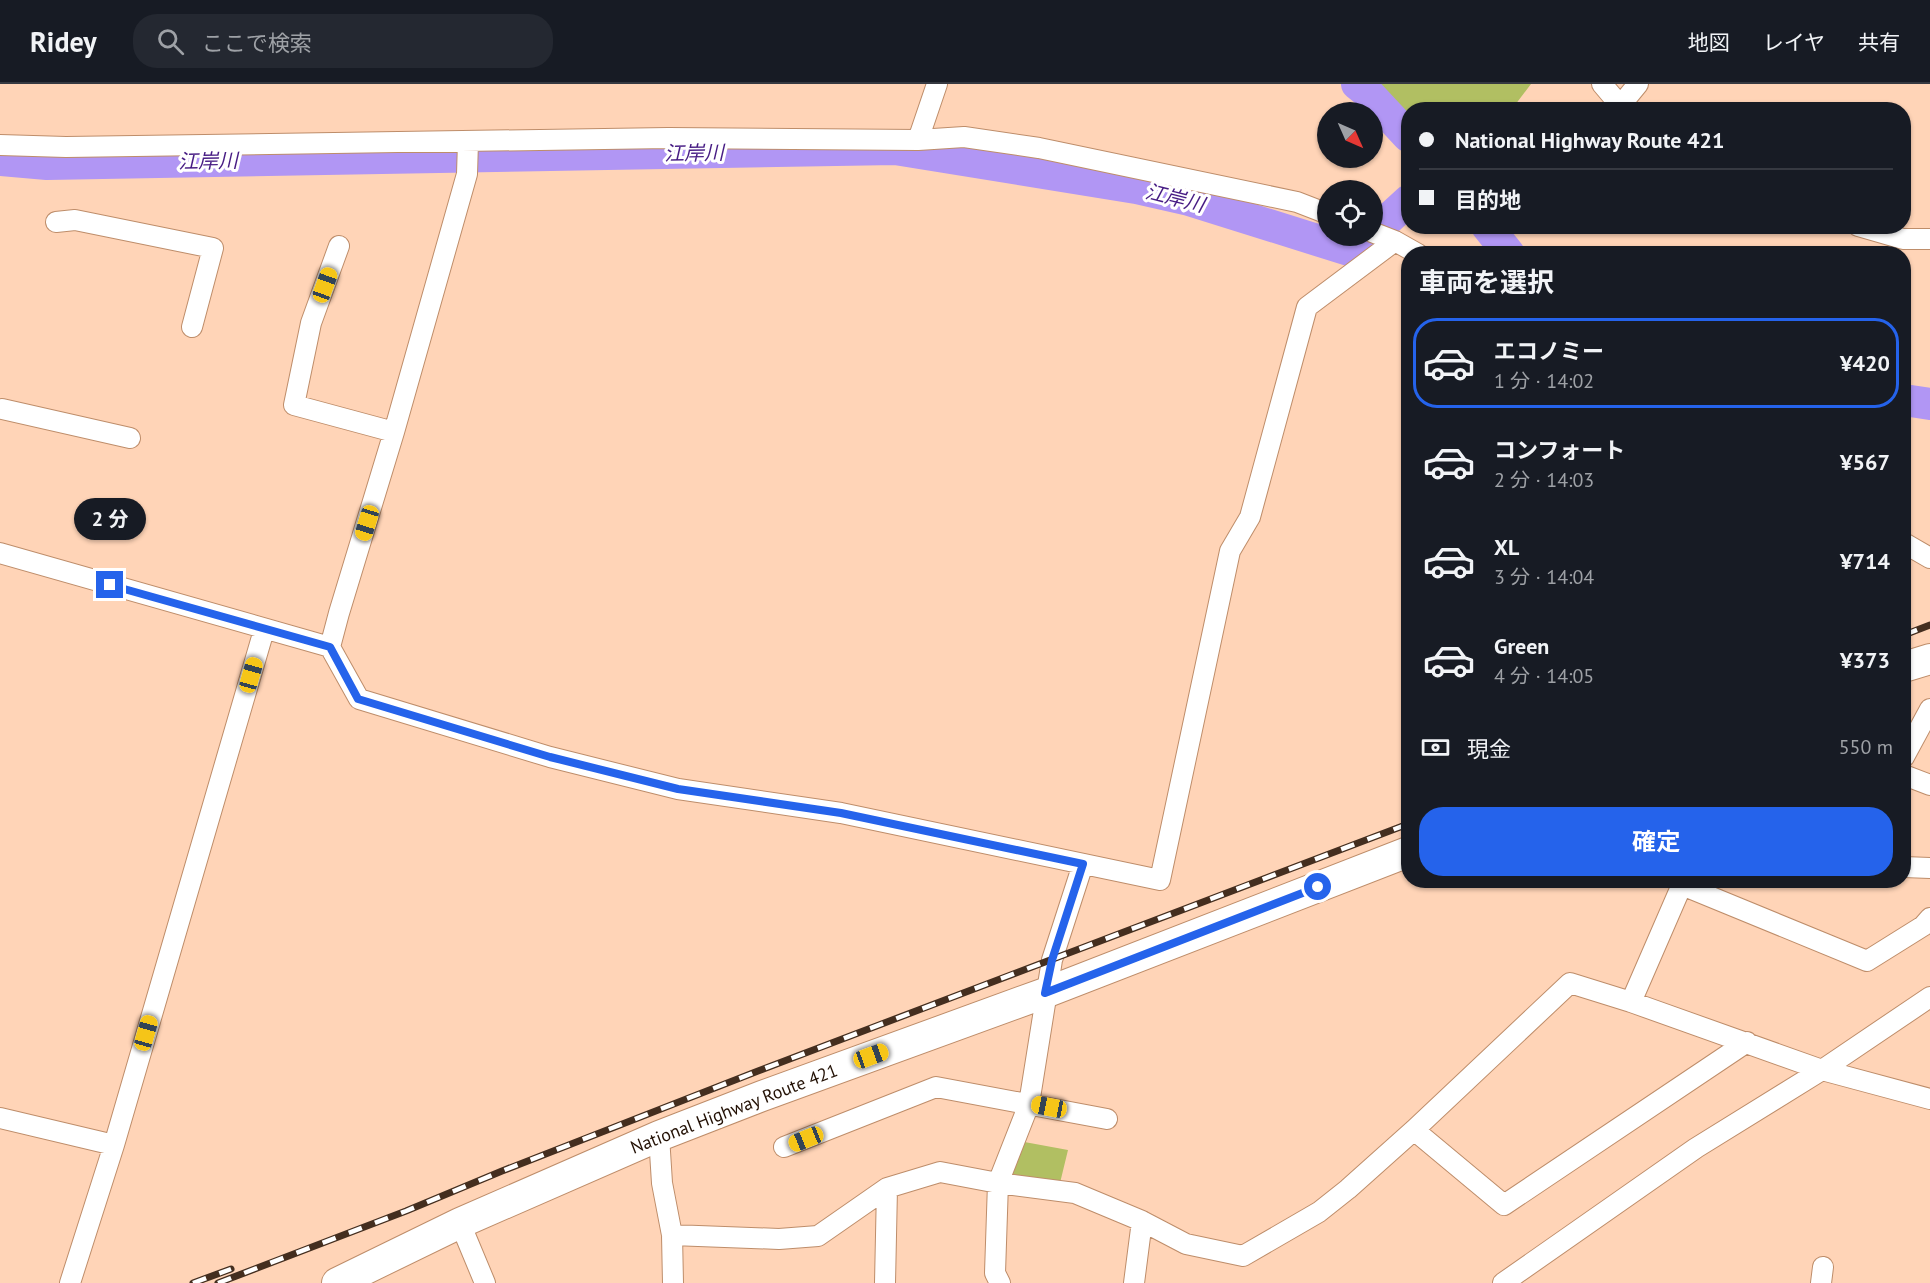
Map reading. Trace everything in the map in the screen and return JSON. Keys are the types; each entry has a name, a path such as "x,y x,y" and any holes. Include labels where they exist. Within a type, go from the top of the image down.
{"highway":[{"path":"1911,665 1930,659"},
{"name":"National Highway Route 421","path":"337,1283 460,1223 659,1136 1045,993 1401,855"}],"street":[{"path":"918,140 938,84"},
{"path":"1602,84 1617,102"},
{"path":"1626,102 1638,84"},
{"path":"0,145 468,153 668,138 918,140 964,136 1038,148 1297,202 1317,210"},
{"path":"468,153 467,174 330,647 358,699 550,757 678,789 841,813 1160,880 1230,551 1250,517 1307,307 1395,241"},
{"path":"56,222 75,220 213,248 192,327"},
{"path":"1886,234 1903,239 1930,240"},
{"path":"1383,236 1404,246"},
{"path":"339,246 311,323 294,405 394,432"},
{"path":"2,409 130,438"},
{"path":"1911,547 1930,558"},
{"path":"0,553 330,647"},
{"path":"70,1283 114,1145 264,630"},
{"path":"1911,744 1930,709"},
{"path":"1911,778 1930,785"},
{"path":"1000,1283 995,1274 998,1183 1029,1104 1052,960 1083,864"},
{"path":"1911,867 1930,868"},
{"path":"1631,1002 1681,888"},
{"path":"1695,888 1867,961 1923,926 1930,918"},
{"path":"672,1236 779,1239 818,1236 887,1188 940,1172 998,1183 1075,1193 1142,1221 1186,1244 1243,1256 1319,1212 1414,1130 1570,983 1747,1042 1822,1070 1930,1099"},
{"path":"1503,1283 1696,1148 1822,1070 1930,997"},
{"path":"1414,1130 1504,1205 1747,1042"},
{"path":"784,1147 936,1088 1107,1119"},
{"path":"0,1118 114,1145"},
{"path":"659,1136 662,1183 672,1236 673,1283"},
{"path":"885,1283 887,1188"},
{"path":"1134,1283 1142,1221"},
{"path":"460,1223 485,1283"}],"green space":[{"path":"1367,84 1531,84 1517,102 1401,102 1401,120"},
{"path":"1019,1141 1068,1150 1060,1183 1015,1178 1009,1166"}],"waterway":[{"path":"1357,84 1401,128"},
{"name":"江岸川","path":"0,160 47,164 895,149 1136,188 1189,200 1317,240"},
{"name":"江岸川","path":"1383,224 1401,207"},
{"path":"1493,234 1503,246"},
{"name":"江岸川","path":"1336,246 1352,251 1358,246"},
{"path":"1911,401 1930,404"}],"railway":[{"path":"1911,632 1930,625"},
{"path":"218,1283 758,1071 1401,827"},
{"path":"193,1283 231,1269"}],"route":[{"path":"110,585 330,647 358,699 550,757 678,789 841,813 1083,864 1052,960 1045,993 1318,887"}]}
